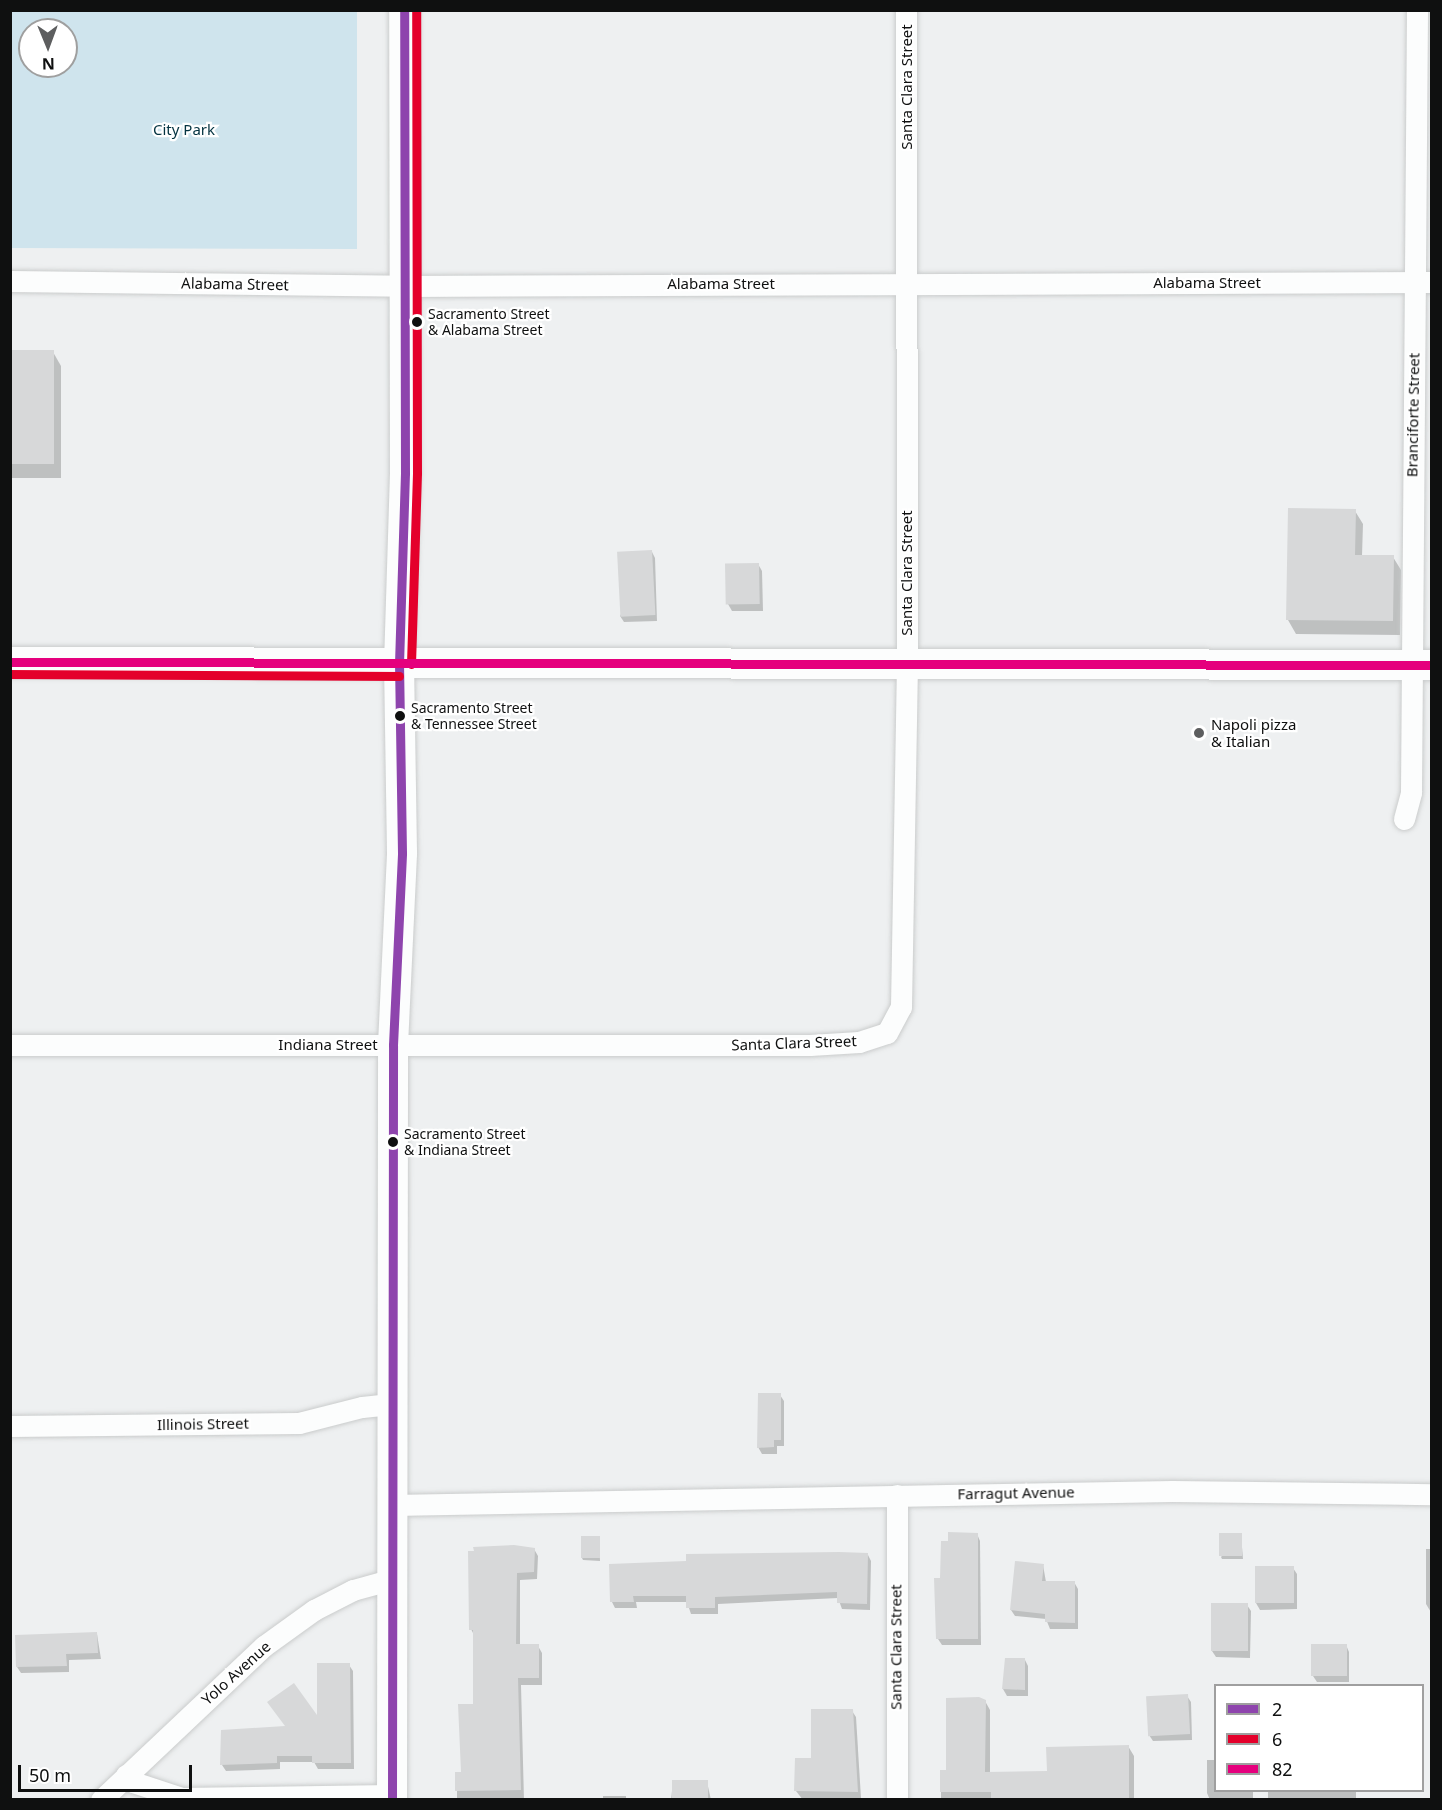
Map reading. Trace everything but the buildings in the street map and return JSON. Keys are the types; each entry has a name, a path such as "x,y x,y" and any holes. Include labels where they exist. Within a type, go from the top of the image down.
{"main road":[{"path":"392,1797 393,1045 402,853 399,664 405,473 404,10"},
{"path":"10,662 399,664 519,660 1422,665"}],"street":[{"name":"Santa Clara Street","path":"682,1045 859,1042 887,1033 901,1007 907,661 906,10"},
{"name":"Branciforte Street","path":"1404,819 1411,792 1422,665 1423,282 1417,10"},
{"name":"Alabama Street","path":"10,281 404,286 1423,282"},
{"name":"Indiana Street","path":"10,1045 682,1045"},
{"name":"Illinois Street","path":"10,1426 300,1422 362,1407 393,1417"},
{"name":"Farragut Avenue","path":"392,1505 600,1499 1172,1491 1431,1494"},
{"name":"Santa Clara Street","path":"897,1495 897,1800"},
{"name":"Yolo Avenue","path":"101,1800 264,1646 306,1616 353,1590 393,1580"},
{"path":"126,1775 133,1782 182,1798 392,1797"}],"green space":[{"name":"City Park","path":"11,10 357,11 357,249 11,248"}],"transit line":[{"name":"2","path":"392,1800 393,1045 402,853 399,664 405,473 404,10"},
{"name":"6","path":"411,664 417,473 416,10"},
{"name":"82","path":"10,662 1432,665"},
{"name":"6","path":"10,674 399,676"}],"place":[{"name":"Sacramento Street & Alabama Street","path":"417,322"},
{"name":"Sacramento Street & Tennessee Street","path":"400,716"},
{"name":"Napoli pizza & Italian","path":"1199,733"},
{"name":"Sacramento Street & Indiana Street","path":"393,1142"}]}
